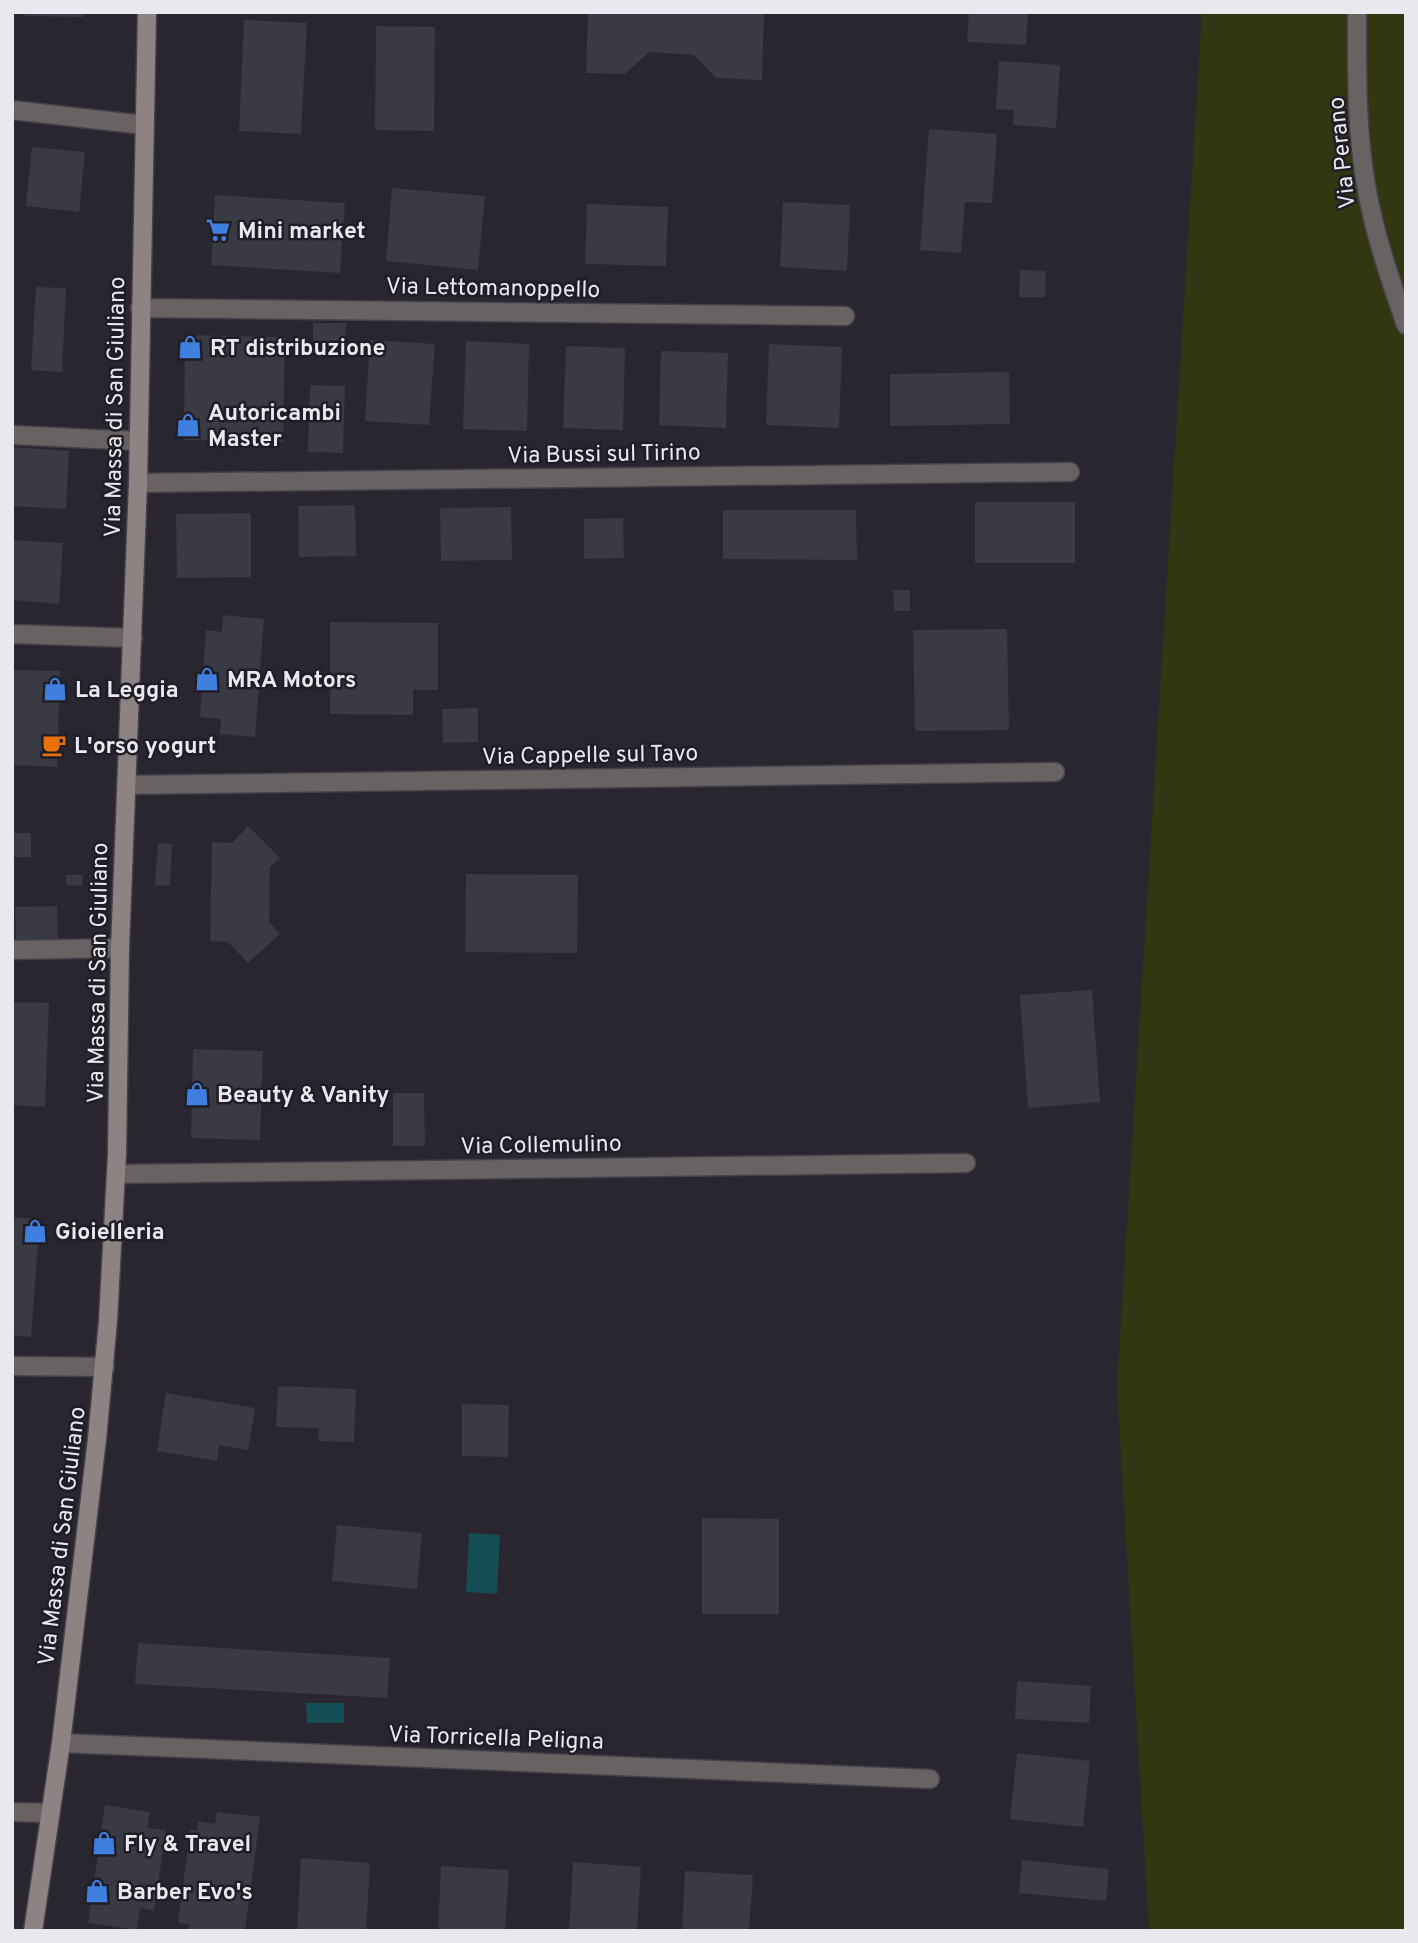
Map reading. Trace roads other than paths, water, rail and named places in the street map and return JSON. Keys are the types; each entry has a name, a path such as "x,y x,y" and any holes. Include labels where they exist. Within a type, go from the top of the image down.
{"street":[{"name":"Via Massa di San Giuliano","path":"33,1931 61,1744 105,1367 116,1174 120,948 138,483 147,12"},
{"name":"Via Perano","path":"1357,12 1359,116 1366,184 1381,250 1406,325"},
{"path":"12,110 144,125"},
{"name":"Via Lettomanoppello","path":"140,308 845,316"},
{"path":"12,435 138,441"},
{"name":"Via Bussi sul Tirino","path":"138,483 1070,472"},
{"path":"12,634 133,638"},
{"name":"Via Cappelle sul Tavo","path":"126,785 1055,772"},
{"path":"12,950 120,948"},
{"name":"Via Collemulino","path":"116,1174 966,1163"},
{"path":"12,1366 105,1367"},
{"name":"Via Torricella Peligna","path":"61,1744 930,1779"},
{"path":"12,1812 50,1813"}],"water":[{"path":"469,1533 500,1535 497,1594 466,1592"},
{"path":"306,1703 344,1703 344,1723 307,1723"}],"place":[{"name":"Mini market","path":"218,230"},
{"name":"RT distribuzione","path":"190,347"},
{"name":"Autoricambi Master","path":"188,425"},
{"name":"MRA Motors","path":"207,679"},
{"name":"La Leggia","path":"55,689"},
{"name":"L'orso yogurt","path":"54,745"},
{"name":"Beauty & Vanity","path":"197,1094"},
{"name":"Gioielleria","path":"35,1231"},
{"name":"Fly & Travel","path":"104,1843"},
{"name":"Barber Evo's","path":"97,1891"}]}
